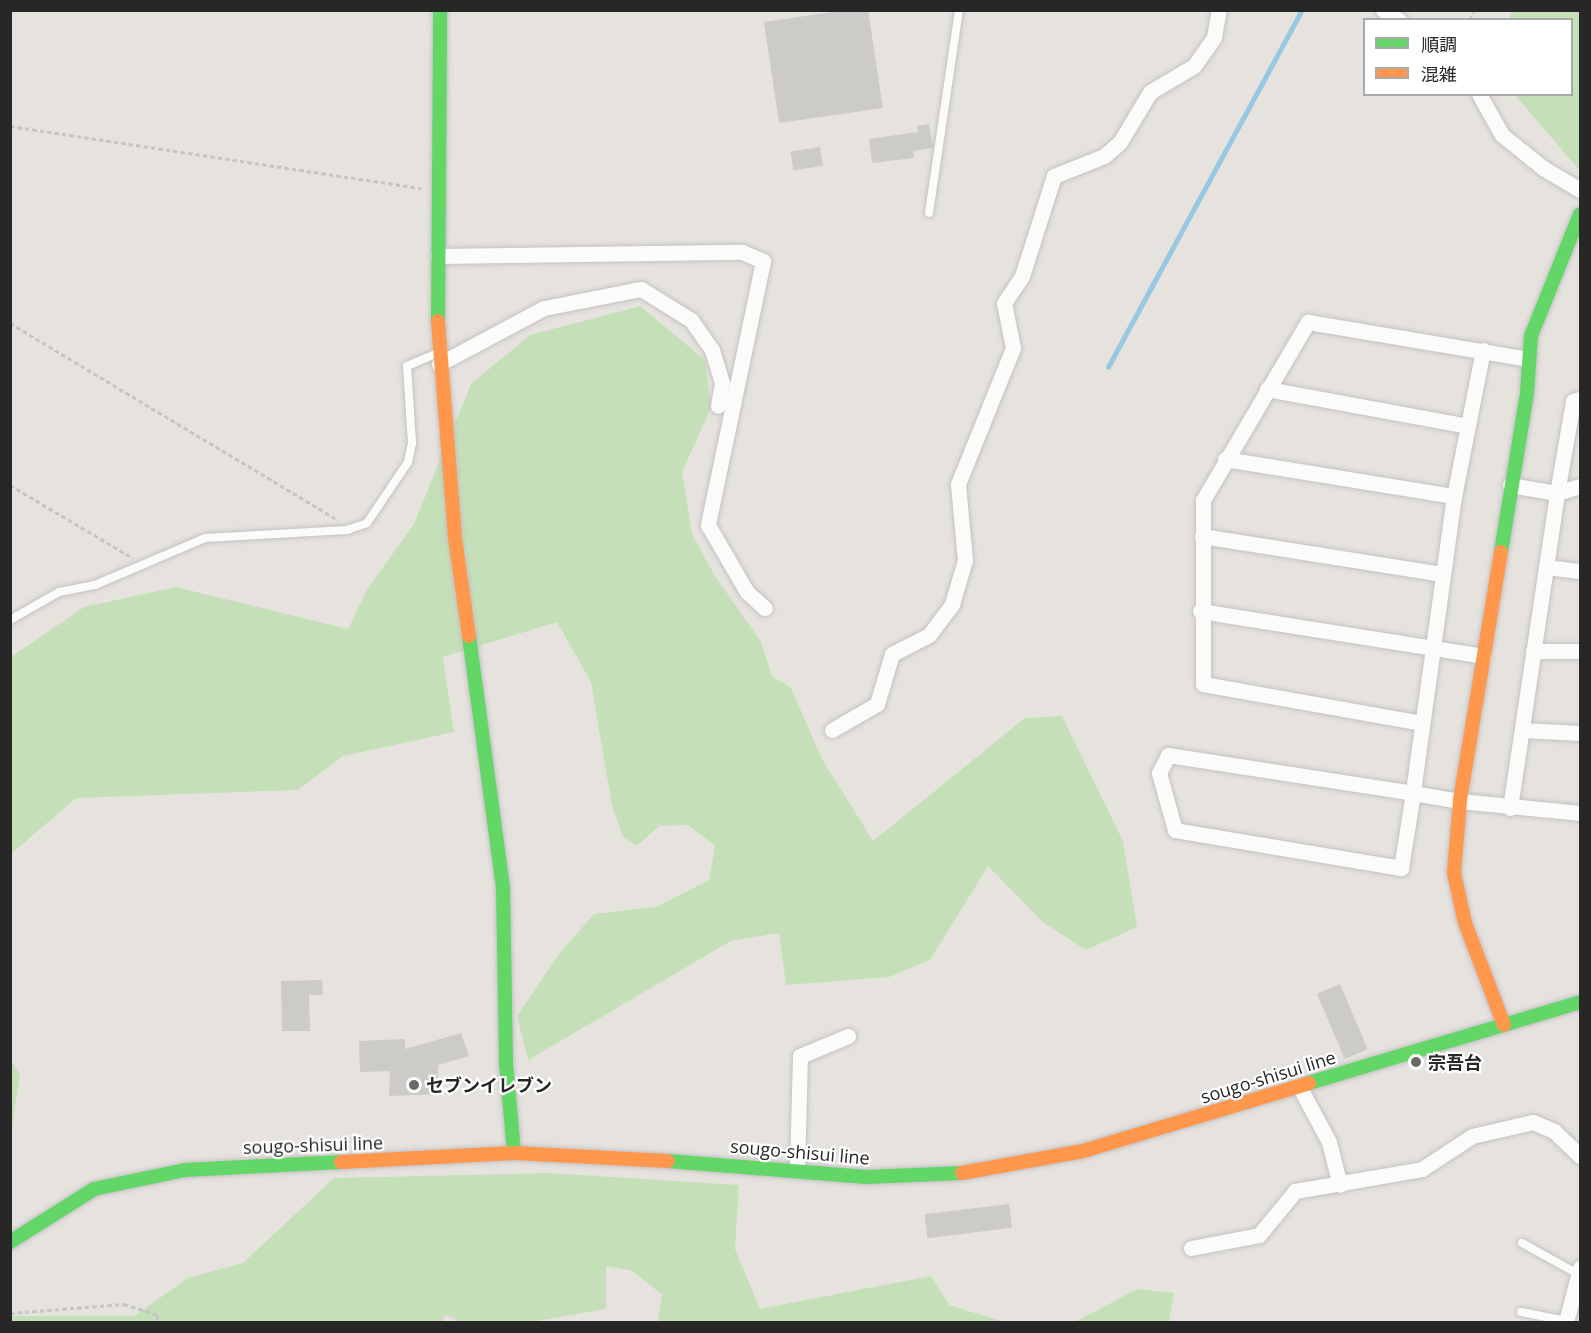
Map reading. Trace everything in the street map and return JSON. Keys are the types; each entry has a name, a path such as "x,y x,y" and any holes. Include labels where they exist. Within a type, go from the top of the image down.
{"street":[{"path":"440,10 439,358 455,538 503,888 506,1063 514,1153"},
{"path":"832,730 878,704 891,654 929,634 952,604 965,560 958,484 1013,348 1004,303 1022,276 1054,176 1104,156 1120,142 1150,92 1194,66 1214,37 1219,10"},
{"path":"1383,10 1396,18"},
{"path":"1480,96 1502,135 1543,168 1581,190"},
{"path":"1504,1025 1465,923 1454,873 1460,801 1531,336 1581,214"},
{"path":"438,256 742,252 763,261 708,525 747,592 765,608"},
{"path":"439,358 544,308 640,289 691,320 707,342 722,383 718,406"},
{"path":"1422,723 1203,684 1200,610 1203,500 1225,459 1308,322 1528,359"},
{"path":"1483,350 1454,496 1413,793 1401,868 1175,830 1159,772 1168,755 1413,793 1460,801 1510,808 1581,813"},
{"path":"1267,389 1468,426"},
{"path":"1510,808 1557,493 1573,401 1581,399"},
{"path":"1225,459 1454,496"},
{"path":"1510,485 1557,493 1581,486"},
{"path":"1202,536 1443,574"},
{"path":"1546,567 1581,571"},
{"path":"1200,610 1483,656"},
{"path":"1533,651 1581,651"},
{"path":"1522,730 1581,733"},
{"name":"sougo-shisui line","path":"10,1242 64,1205 135,1177 250,1165 514,1153 922,1178 1018,1166 1581,1002"},
{"path":"797,1170 800,1056 848,1036"},
{"path":"1299,1086 1329,1142 1340,1185"},
{"path":"1191,1248 1258,1235 1295,1191 1422,1169 1472,1136 1533,1122 1554,1131 1581,1156"},
{"path":"1568,1322 1579,1271"}],"lane":[{"path":"929,213 958,10"},
{"path":"10,620 59,592 95,585 205,538 352,528 367,523 408,462 407,366 439,358"},
{"path":"1522,1243 1579,1271"},
{"path":"1521,1312 1568,1322"}],"path":[{"path":"10,126 438,191"},
{"path":"10,323 352,528"},
{"path":"10,485 142,563"},
{"path":"10,1313 124,1304 158,1315 156,1323"}],"green space":[{"path":"1512,11 1580,11 1580,171 1516,96 1573,96 1573,18 1509,18"},
{"path":"640,306 705,360 711,408 682,472 692,534 715,576 761,642 772,676 791,688 822,759 873,841 1025,718 1062,716 1123,841 1137,927 1086,950 1044,923 988,866 930,960 889,977 786,985 779,933 731,941 528,1060 517,1016 559,954 594,914 656,907 709,880 715,846 688,825 659,826 637,846 623,837 612,806 591,682 557,622 443,657 454,732 343,756 298,790 76,798 11,854 11,657 84,607 176,587 348,629 368,588 414,524 471,384 530,335"},
{"path":"10,1059 20,1074 11,1133 10,1133"},
{"path":"550,1173 739,1185 735,1249 760,1309 931,1276 949,1305 1004,1322 658,1322 662,1295 633,1271 606,1266 606,1309 531,1322 459,1322 446,1315 442,1322 11,1322 11,1316 134,1316 188,1278 243,1263 334,1178"},
{"path":"1137,1289 1174,1293 1169,1322 1075,1322"}],"building":[{"path":"846,10 868,10 883,108 779,123 764,22"},
{"path":"929,124 933,148 913,151 914,158 872,163 869,139 918,132 917,126"},
{"path":"820,147 823,166 793,170 790,152"},
{"path":"322,980 323,995 309,995 310,1031 282,1031 281,981"},
{"path":"1340,984 1368,1049 1345,1059 1317,994"},
{"path":"461,1033 469,1056 438,1065 438,1094 389,1096 390,1071 360,1072 359,1041 405,1039 405,1049"},
{"path":"1009,1204 1012,1228 928,1238 925,1214"}],"waterway":[{"path":"1108,367 1302,10"}],"traffic: fast":[{"path":"438,321 440,10"},
{"path":"1501,552 1527,393 1531,336 1580,214"},
{"path":"469,636 503,887 506,1063 514,1153"},
{"path":"1309,1083 1580,1002"},
{"path":"668,1161 866,1177 962,1173"},
{"path":"10,1242 94,1189 185,1170 341,1162"}],"traffic: slow":[{"path":"438,321 455,538 469,636"},
{"path":"1501,552 1460,801 1454,873 1465,923 1504,1025"},
{"path":"962,1173 1083,1151 1309,1083"},
{"path":"341,1162 514,1153 668,1161"}],"place":[{"name":"宗吾台","path":"1416,1062"},
{"name":"セブンイレブン","path":"414,1085"}]}
